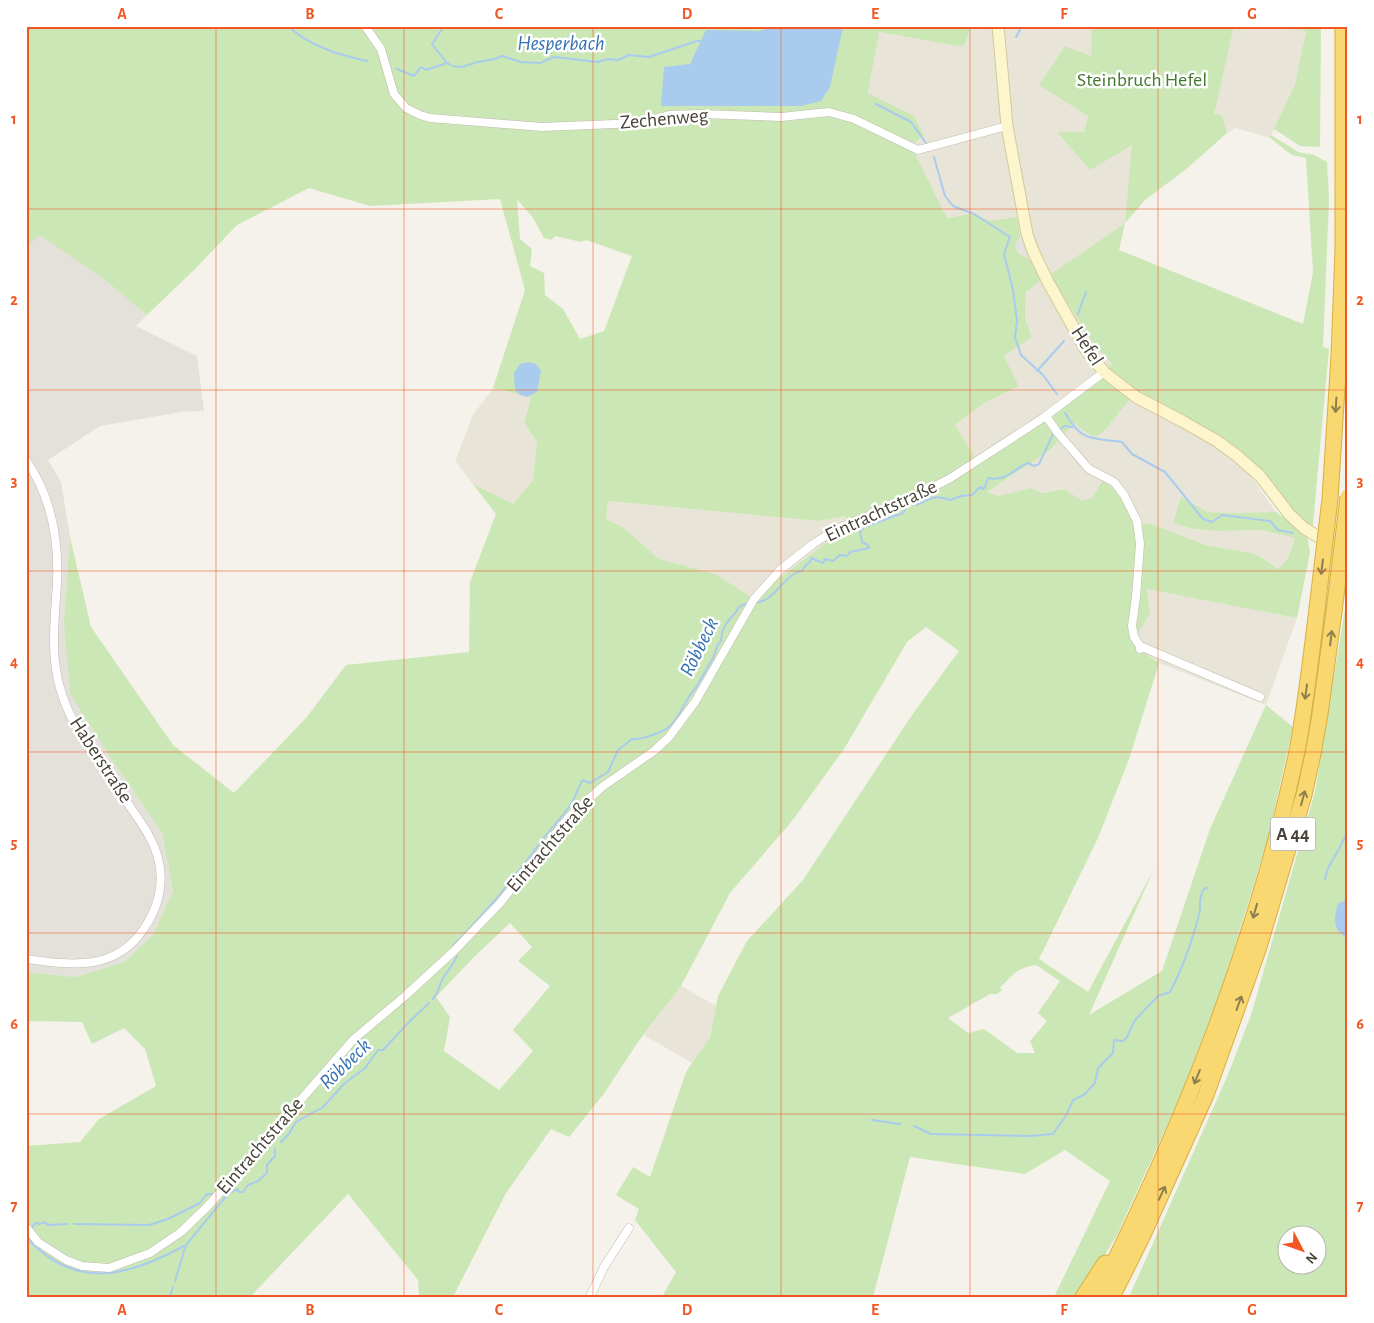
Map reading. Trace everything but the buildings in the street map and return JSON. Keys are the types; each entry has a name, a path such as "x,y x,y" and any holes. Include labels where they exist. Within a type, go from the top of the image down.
{"highway":[{"name":"A 44","path":"1112,1297 1213,1038 1245,946 1269,864 1297,750 1310,665 1330,499 1339,356 1343,249 1343,26"},
{"name":"A 44","path":"1097,1297 1135,1235 1206,1095 1258,950 1296,822 1313,754 1322,704 1348,497"},
{"path":"1083,1297 1104,1265 1135,1235"},
{"path":"1120,1297 1131,1274 1135,1235"}],"main road":[{"name":"Hefel","path":"998,26 1007,126 1023,218 1032,251 1086,350 1104,372 1136,397 1205,434 1236,455 1260,476 1289,514 1304,528 1330,544 1348,552"}],"street":[{"name":"Zechenweg","path":"365,26 381,49 394,94 406,108 430,118 542,127 639,123 669,114 781,117 829,112 854,119 918,150 1007,126"},
{"name":"Eintrachtstraße","path":"26,1227 38,1242 66,1260 82,1266 109,1268 150,1253 182,1232 208,1206 354,1039 454,951 500,903 578,808 602,787 654,751 670,737 695,702 754,599 781,569 813,544 841,527 901,503 949,479 1046,416 1104,372"},
{"path":"1046,416 1057,432 1089,469 1114,482 1124,495 1137,521 1140,544 1132,626 1134,636 1140,647 1260,697"},
{"name":"Haberstraße","path":"26,460 34,471 44,493 50,510 53,528 57,563 55,655 60,689 76,726 150,836 158,859 161,880 158,900 146,925 132,943 115,954 91,964 78,965 26,960"},
{"path":"590,1297 604,1267 629,1228"}],"shaded area":[{"path":"972,26 1101,26 1084,132 1058,133 1133,144 1125,223 1051,275 1092,342 1112,364 1066,402 979,464 955,425 984,403 1019,386 1004,356 1032,337 1025,318 1028,258 1018,253 1015,245 1017,217 990,221 974,213 947,218 911,145 868,94 878,32 963,47"},
{"path":"1234,26 1263,26 1306,31 1295,84 1270,138 1236,128 1227,133 1222,116 1213,114"},
{"path":"40,234 100,276 147,315 136,326 197,356 204,411 181,412 100,426 48,460 61,482 70,537 64,622 112,760 162,833 173,891 153,935 124,962 75,977 26,972 26,246"},
{"path":"1020,237 1028,258 1018,253 1015,245"},
{"path":"493,388 531,397 524,423 537,442 533,480 513,504 473,484 455,461 473,415"},
{"path":"1133,395 1206,440 1248,472 1276,512 1208,512 1181,497 1174,523 1194,529 1217,531 1261,530 1295,538 1288,558 1280,569 1256,554 1206,545 1149,523 1136,526 1103,480 1092,499 1082,501 1065,489 1041,493 1031,488 998,496 987,492 1050,450 1074,423 1106,429"},
{"path":"608,501 818,521 846,515 843,530 766,588 757,601 716,574 659,559 623,527 606,519"},
{"path":"1147,588 1297,618 1266,705 1159,663 1135,646 1139,632 1150,614"},
{"path":"681,986 716,1006 710,1037 692,1063 644,1035"}],"green space":[{"path":"26,26 972,26 963,47 879,32 868,93 914,116 924,136 911,145 947,218 974,213 990,221 1017,217 1020,237 1015,245 1018,253 1028,258 1042,279 1026,292 1025,318 1032,337 1004,356 1019,386 984,403 955,425 979,464 1066,402 1112,364 1092,342 1050,275 1125,223 1119,250 1303,324 1313,272 1306,158 1292,155 1270,138 1271,135 1298,152 1314,155 1327,162 1329,199 1323,347 1329,349 1312,535 1253,468 1133,395 1106,429 1094,438 1074,423 1050,450 987,492 998,496 1031,488 1042,493 1065,489 1082,501 1092,498 1103,480 1119,492 1136,526 1149,523 1206,545 1256,554 1279,569 1288,558 1295,538 1261,530 1217,531 1194,529 1173,523 1181,497 1208,512 1276,512 1307,535 1310,553 1297,618 1147,589 1150,614 1139,632 1135,646 1159,663 1129,759 1098,838 1039,959 1088,992 1154,869 1089,1015 1162,971 1210,829 1266,705 1293,727 1268,838 1224,982 1180,1097 1117,1235 1079,1297 1054,1297 1110,1181 1065,1150 1025,1174 910,1157 873,1297 662,1297 676,1272 635,1220 639,1209 616,1195 633,1167 650,1177 686,1072 710,1037 718,996 747,941 803,880 912,715 959,651 926,627 907,642 844,749 792,821 730,893 681,986 638,1042 603,1095 569,1137 551,1129 506,1193 453,1297 419,1297 418,1280 348,1194 250,1297 26,1297 26,1146 80,1142 99,1119 156,1086 145,1049 124,1028 92,1044 82,1022 26,1021 26,972 75,977 124,962 153,935 173,891 162,833 112,760 70,693 64,622 70,537 91,627 173,745 234,793 306,718 346,665 469,652 470,582 496,514 473,484 513,504 533,480 537,442 524,423 531,397 493,388 525,290 500,199 370,206 309,188 237,225 147,315 100,276 40,235 26,246","holes":["517,199 533,218 544,238 551,240 555,236 581,242 586,240 632,256 604,331 580,339 563,309 545,295 544,273 530,266 532,249 520,239","608,501 818,521 846,516 843,530 766,588 757,601 716,574 659,559 623,527 606,519","510,923 532,947 518,961 550,986 513,1030 533,1051 499,1090 444,1051 450,1017 436,997","1036,965 1060,981 1038,1013 1047,1021 1030,1041 1035,1053 1017,1053 984,1029 968,1033 948,1018 990,994 997,994 1002,990 1000,988 1012,976 1030,966"]},
{"name":"Steinbruch Hefel","path":"1092,26 1234,26 1214,114 1222,115 1227,133 1185,170 1145,200 1125,223 1132,145 1090,170 1057,132 1084,132 1088,116 1039,85 1065,46 1091,56"},
{"path":"1263,26 1321,26 1320,147 1300,146 1274,129 1295,84 1306,31"},
{"path":"1348,591 1348,1297 1129,1297 1227,1077 1251,1015 1315,792"}],"water":[{"path":"774,26 843,27 830,87 821,101 801,106 661,106 664,67 690,64 706,30 760,31"},
{"path":"529,362 536,364 541,371 537,392 527,397 520,395 515,390 514,373 520,364"},
{"path":"1348,899 1348,938 1339,932 1335,919 1338,904"}],"waterway":[{"name":"Hesperbach","path":"288,26 305,39 325,49 367,61"},
{"path":"444,26 432,44 447,63"},
{"path":"1016,37 1022,26"},
{"name":"Hesperbach","path":"397,69 414,76 421,67 426,70 447,63 456,67 463,67 502,56 521,62 540,63 554,57 598,62 608,59 618,60 629,55 649,57 702,41"},
{"name":"Hesperbach","path":"876,104 911,122 926,143"},
{"name":"Hesperbach","path":"934,157 945,196 953,206 974,214 1010,237 1004,254 1013,290 1017,321 1015,337 1021,355 1043,375 1057,394"},
{"path":"1078,314 1086,292"},
{"path":"1037,371 1064,341"},
{"name":"Hesperbach","path":"1065,413 1082,434 1095,439 1122,442 1132,454 1165,472 1203,519 1212,522 1222,515 1270,521 1278,530 1293,533"},
{"name":"Röbbeck","path":"1060,429 1065,426 1072,427"},
{"name":"Röbbeck","path":"754,603 766,600 795,573 802,571 811,558 823,563 825,559 833,561 840,555 847,556 850,552 869,548 868,545 862,542 860,532 864,527 903,513 907,506 913,503 916,505 936,497 950,500 972,495 980,487 984,489 988,478 1000,478 1028,463 1034,466 1039,464 1053,434"},
{"name":"Röbbeck","path":"453,946 521,868 573,801 583,780 590,783 608,772 618,750 632,739 644,738 662,731 672,724 713,658 726,624 740,606 750,603"},
{"path":"1325,879 1328,868 1348,831"},
{"path":"914,1126 931,1134 1031,1136 1053,1134 1067,1114 1073,1100 1084,1095 1095,1083 1098,1068 1113,1053 1114,1040 1123,1041 1135,1020 1158,996 1170,992 1183,964 1193,935 1200,911 1202,893 1207,888"},
{"name":"Röbbeck","path":"433,999 457,956"},
{"name":"Röbbeck","path":"281,1142 296,1122 323,1107 344,1084 365,1068 378,1050 383,1050 429,1003"},
{"path":"872,1120 900,1124"},
{"name":"Röbbeck","path":"175,1281 186,1245 228,1194 237,1189 239,1192 243,1192 248,1185 258,1181 267,1173 267,1165 275,1156 275,1149"},
{"path":"74,1224 149,1225 168,1219 200,1203 207,1194 216,1194"},
{"path":"32,1228 35,1223 40,1224 43,1222 49,1225 67,1224"},
{"path":"26,1237 45,1254 63,1266 82,1272 122,1271 163,1257 184,1246"},
{"name":"Röbbeck","path":"170,1297 173,1287"}]}
